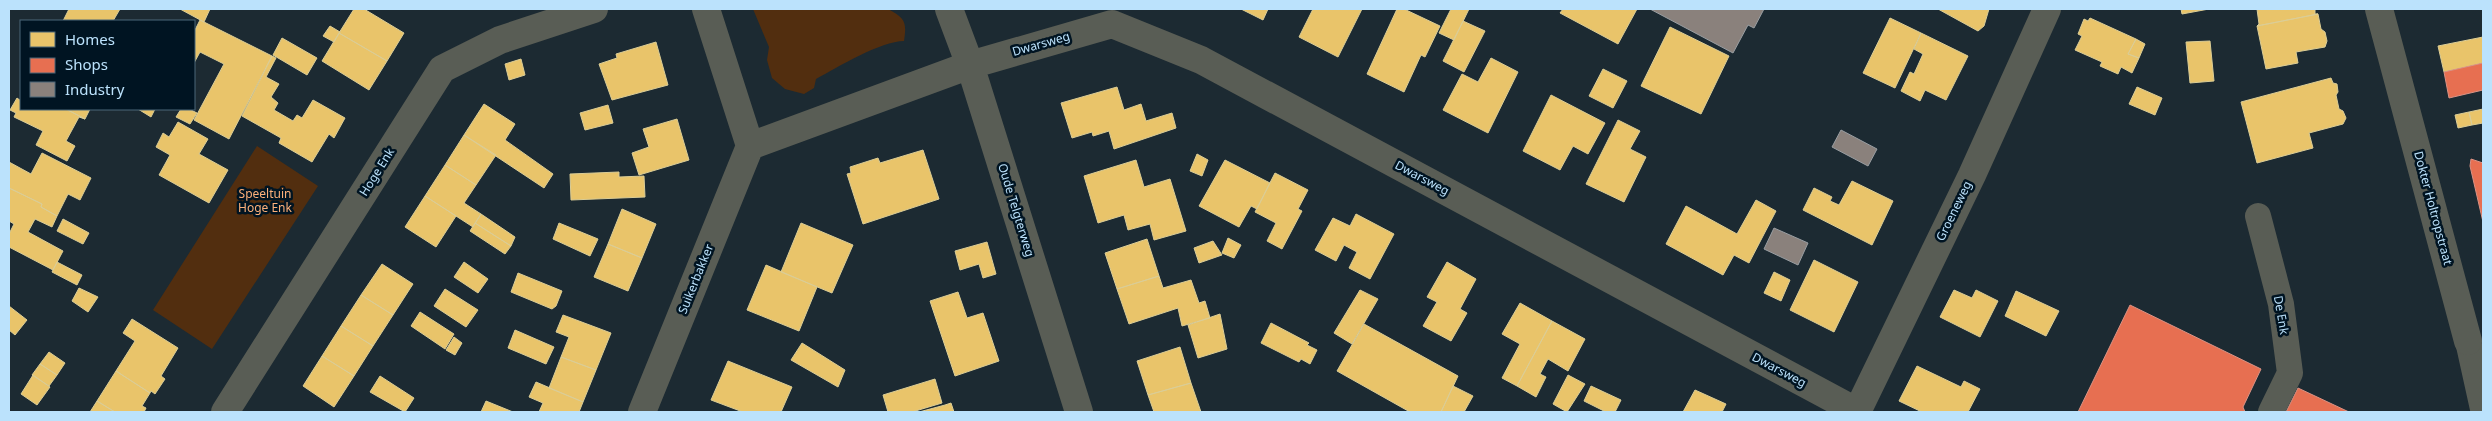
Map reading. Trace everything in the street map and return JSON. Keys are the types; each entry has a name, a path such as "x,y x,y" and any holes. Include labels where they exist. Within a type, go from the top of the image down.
{"street":[{"name":"Hoge Enk","path":"224,412 442,69 500,40 594,9"},
{"path":"706,9 750,146 970,64"},
{"name":"Oude Telgterweg","path":"949,9 970,64 1079,412"},
{"name":"Groeneweg","path":"1857,412 1972,175 2048,9"},
{"name":"Dokter Holtropstraat","path":"2379,9 2468,341 2483,408"},
{"name":"Dwarsweg","path":"970,64 1112,24 1201,60 1857,412"},
{"name":"Suikerbakker","path":"642,412 750,146"},
{"name":"De Enk","path":"2258,216 2281,304 2290,373 2271,412"}],"green space":[{"path":"753,9 888,9 904,21 904,41 884,45 847,62 816,79 814,88 804,94 785,89 772,78 767,60 769,47"},
{"name":"Speeltuin Hoge Enk","path":"257,146 318,186 212,349 153,310"}],"building: Homes":[{"path":"69,9 120,9 114,20 64,20"},
{"path":"180,9 210,9 204,22"},
{"path":"354,9 364,9 404,33 387,61 339,33"},
{"path":"1241,9 1268,9 1263,20"},
{"path":"1313,9 1362,9 1338,57 1299,37"},
{"path":"1397,9 1404,9 1440,26 1425,57 1421,55 1404,92 1367,74"},
{"path":"1451,9 1469,9 1454,40 1439,33"},
{"path":"1563,9 1637,9 1618,44 1560,13"},
{"path":"1938,9 1989,9 1984,26 1978,31"},
{"path":"2181,9 2209,9 2182,14"},
{"path":"2257,9 2315,9 2315,14 2318,14 2257,26 2259,24"},
{"path":"2318,14 2321,29 2325,32 2327,41 2325,47 2296,52 2298,63 2266,69 2257,26"},
{"path":"1890,18 1921,33 1895,88 1863,73"},
{"path":"2090,18 2136,39 2128,54 2139,58 2132,73 2121,67 2118,74 2100,66 2102,62 2075,50 2082,36 2078,34 2084,19 2088,21"},
{"path":"200,20 272,56 229,139 194,120 224,64 200,52 195,61 195,30"},
{"path":"1463,21 1485,31 1464,72 1443,61"},
{"path":"330,26 340,32 334,42 323,36"},
{"path":"1670,27 1729,56 1701,114 1641,86"},
{"path":"339,33 387,61 369,90 322,61"},
{"path":"1921,33 1968,56 1946,100 1925,90 1920,101 1901,91 1910,72 1914,74 1923,54 1914,49"},
{"path":"2483,37 2483,63 2444,72 2438,46"},
{"path":"282,38 317,58 307,75 273,55"},
{"path":"2136,39 2145,44 2139,58 2128,54"},
{"path":"2210,41 2214,81 2190,83 2186,42"},
{"path":"656,42 668,85 612,100 599,64 617,58 616,54"},
{"path":"272,56 276,58 266,77 279,84 271,97 278,103 274,110 293,121 297,115 302,118 313,100 345,118 334,138 329,134 312,162 279,143 281,138 242,116"},
{"path":"1491,58 1518,72 1488,133 1443,110 1462,74 1478,82"},
{"path":"521,59 525,75 509,80 505,64"},
{"path":"1603,69 1627,81 1613,108 1589,96"},
{"path":"2331,78 2333,83 2337,84 2338,92 2336,95 2339,109 2343,111 2346,118 2343,124 2309,133 2313,148 2257,163 2241,102"},
{"path":"1117,87 1124,110 1141,104 1146,121 1172,113 1176,128 1114,149 1109,131 1093,136 1092,132 1072,138 1061,103"},
{"path":"2137,87 2162,98 2155,115 2129,104"},
{"path":"1551,95 1605,123 1588,154 1573,146 1560,170 1523,151"},
{"path":"17,98 20,100 20,110 68,110 85,119 79,117 66,141 75,146 67,161 36,145 43,131 14,117 16,113 10,110"},
{"path":"484,104 515,124 505,140 553,174 544,188 464,135"},
{"path":"608,105 613,123 585,130 580,113"},
{"path":"2483,109 2483,123 2472,125 2469,112"},
{"path":"68,110 90,110 85,119"},
{"path":"140,110 154,110 151,117"},
{"path":"180,110 191,110 197,113 190,124 176,117"},
{"path":"2469,112 2472,125 2458,128 2455,115"},
{"path":"677,119 689,160 639,175 632,153 649,147 643,129"},
{"path":"1618,120 1640,131 1630,149 1646,157 1624,202 1586,184"},
{"path":"178,122 208,139 199,154 228,170 209,203 159,175 170,155 156,147 163,133 169,137"},
{"path":"464,135 496,155 476,185 445,165"},
{"path":"923,150 939,199 863,224 847,174 851,173 850,167 878,158 880,163"},
{"path":"42,153 91,178 80,200 68,194 57,216 41,207 42,204 9,188 9,162 31,174"},
{"path":"1197,154 1208,160 1202,176 1190,171"},
{"path":"1136,160 1144,187 1170,179 1186,231 1154,240 1150,224 1128,230 1124,215 1098,223 1084,176"},
{"path":"1225,160 1270,183 1257,209 1251,206 1239,227 1199,206"},
{"path":"445,165 476,185 464,203 481,214 473,227 425,196"},
{"path":"619,172 619,177 644,176 645,197 571,200 570,174"},
{"path":"1275,173 1308,190 1298,209 1302,211 1282,249 1267,241 1276,223 1255,212"},
{"path":"1852,181 1893,201 1872,245 1803,210 1814,188 1832,197 1830,201 1839,205"},
{"path":"9,188 42,204 41,207 57,216 52,227 35,219 28,232 63,251 53,270 9,247 9,234 14,224 9,221"},
{"path":"425,196 456,216 436,247 405,227"},
{"path":"1756,200 1776,211 1749,263 1734,255 1723,275 1666,244 1686,206 1737,234"},
{"path":"622,209 656,224 642,258 608,244"},
{"path":"481,214 515,237 511,246 475,223"},
{"path":"1356,214 1394,234 1370,279 1349,268 1357,252 1344,245 1336,261 1315,250 1333,218 1350,226"},
{"path":"63,219 89,233 83,244 57,231"},
{"path":"475,223 511,246 505,254 470,231"},
{"path":"559,223 598,239 590,256 553,239"},
{"path":"801,223 853,245 832,293 781,272"},
{"path":"1228,238 1241,245 1234,258 1222,253"},
{"path":"1147,239 1159,276 1117,289 1105,253"},
{"path":"1213,241 1222,255 1199,263 1194,248"},
{"path":"987,242 996,274 983,278 979,264 960,270 955,251"},
{"path":"608,244 642,258 628,291 594,277"},
{"path":"1814,260 1858,282 1834,332 1790,310"},
{"path":"57,262 82,275 77,285 52,272"},
{"path":"464,262 488,279 478,293 454,277"},
{"path":"1447,262 1476,279 1460,309 1467,313 1451,341 1423,326 1437,302 1427,297"},
{"path":"382,264 413,284 393,315 361,295"},
{"path":"766,265 817,287 799,331 747,310"},
{"path":"1774,272 1790,280 1781,301 1764,293"},
{"path":"518,273 562,291 556,306 552,309 511,292"},
{"path":"1159,276 1163,288 1191,280 1199,303 1205,301 1210,318 1182,326 1178,308 1129,324 1117,289"},
{"path":"79,288 98,297 88,312 72,301"},
{"path":"445,289 478,310 466,327 434,306"},
{"path":"1360,290 1378,299 1352,344 1334,333"},
{"path":"1954,290 1972,298 1976,290 1998,301 1980,337 1940,317"},
{"path":"2016,291 2059,311 2046,336 2005,316"},
{"path":"958,292 967,318 983,313 999,361 955,376 930,301"},
{"path":"361,295 393,315 373,346 341,326"},
{"path":"1520,303 1552,321 1517,386 1502,378 1520,344 1502,334"},
{"path":"9,306 27,320 15,335 9,330"},
{"path":"420,312 454,334 445,349 411,326"},
{"path":"1220,314 1227,349 1198,358 1188,325"},
{"path":"563,315 611,333 596,370 561,357 569,337 556,332"},
{"path":"132,319 178,348 161,376 165,379 155,394 151,391 150,393 116,371 135,341 123,333"},
{"path":"1552,321 1585,339 1568,371 1548,359 1540,374 1546,377 1536,397 1517,386"},
{"path":"1271,323 1309,343 1307,345 1317,350 1310,364 1301,359 1299,362 1261,343"},
{"path":"1364,324 1458,376 1441,412 1410,412 1337,371"},
{"path":"341,326 373,346 354,376 322,356"},
{"path":"515,330 554,347 546,364 508,348"},
{"path":"454,337 462,343 455,355 446,350"},
{"path":"802,343 845,370 838,387 791,360"},
{"path":"1180,347 1191,383 1148,395 1137,361"},
{"path":"49,352 65,363 57,375 40,364"},
{"path":"322,356 354,376 334,407 303,386"},
{"path":"561,357 596,370 583,402 549,388"},
{"path":"728,361 792,387 781,412 743,412 711,400"},
{"path":"40,364 57,375 49,386 32,375"},
{"path":"1917,366 1961,387 1964,381 1980,389 1968,412 1922,412 1899,401"},
{"path":"116,371 150,393 142,406 146,408 144,412 115,412 97,401"},
{"path":"33,375 50,387 37,405 21,394"},
{"path":"1568,375 1585,384 1567,412 1553,404"},
{"path":"380,376 414,398 405,412 370,392"},
{"path":"935,379 942,403 912,412 888,412 883,395"},
{"path":"536,382 583,402 579,412 539,412 543,403 529,397"},
{"path":"1191,383 1201,412 1154,412 1148,395"},
{"path":"1453,386 1473,396 1464,412 1441,412"},
{"path":"1591,386 1621,400 1615,412 1606,412 1584,401"},
{"path":"1695,390 1726,404 1722,412 1683,412"},
{"path":"97,401 115,412 90,412"},
{"path":"486,401 513,412 481,412"},
{"path":"951,403 954,412 919,412 945,405"}],"building: Shops":[{"path":"2483,63 2483,90 2449,98 2444,72"},
{"path":"2471,159 2483,163 2483,222 2470,166"},
{"path":"2130,305 2261,369 2243,407 2245,412 2078,412"},
{"path":"2298,388 2349,412 2286,412"}],"building: Industry":[{"path":"1650,9 1764,9 1754,28 1748,25 1733,53"},
{"path":"1841,130 1877,149 1868,166 1832,147"},
{"path":"1774,228 1808,243 1798,265 1764,249"}]}
